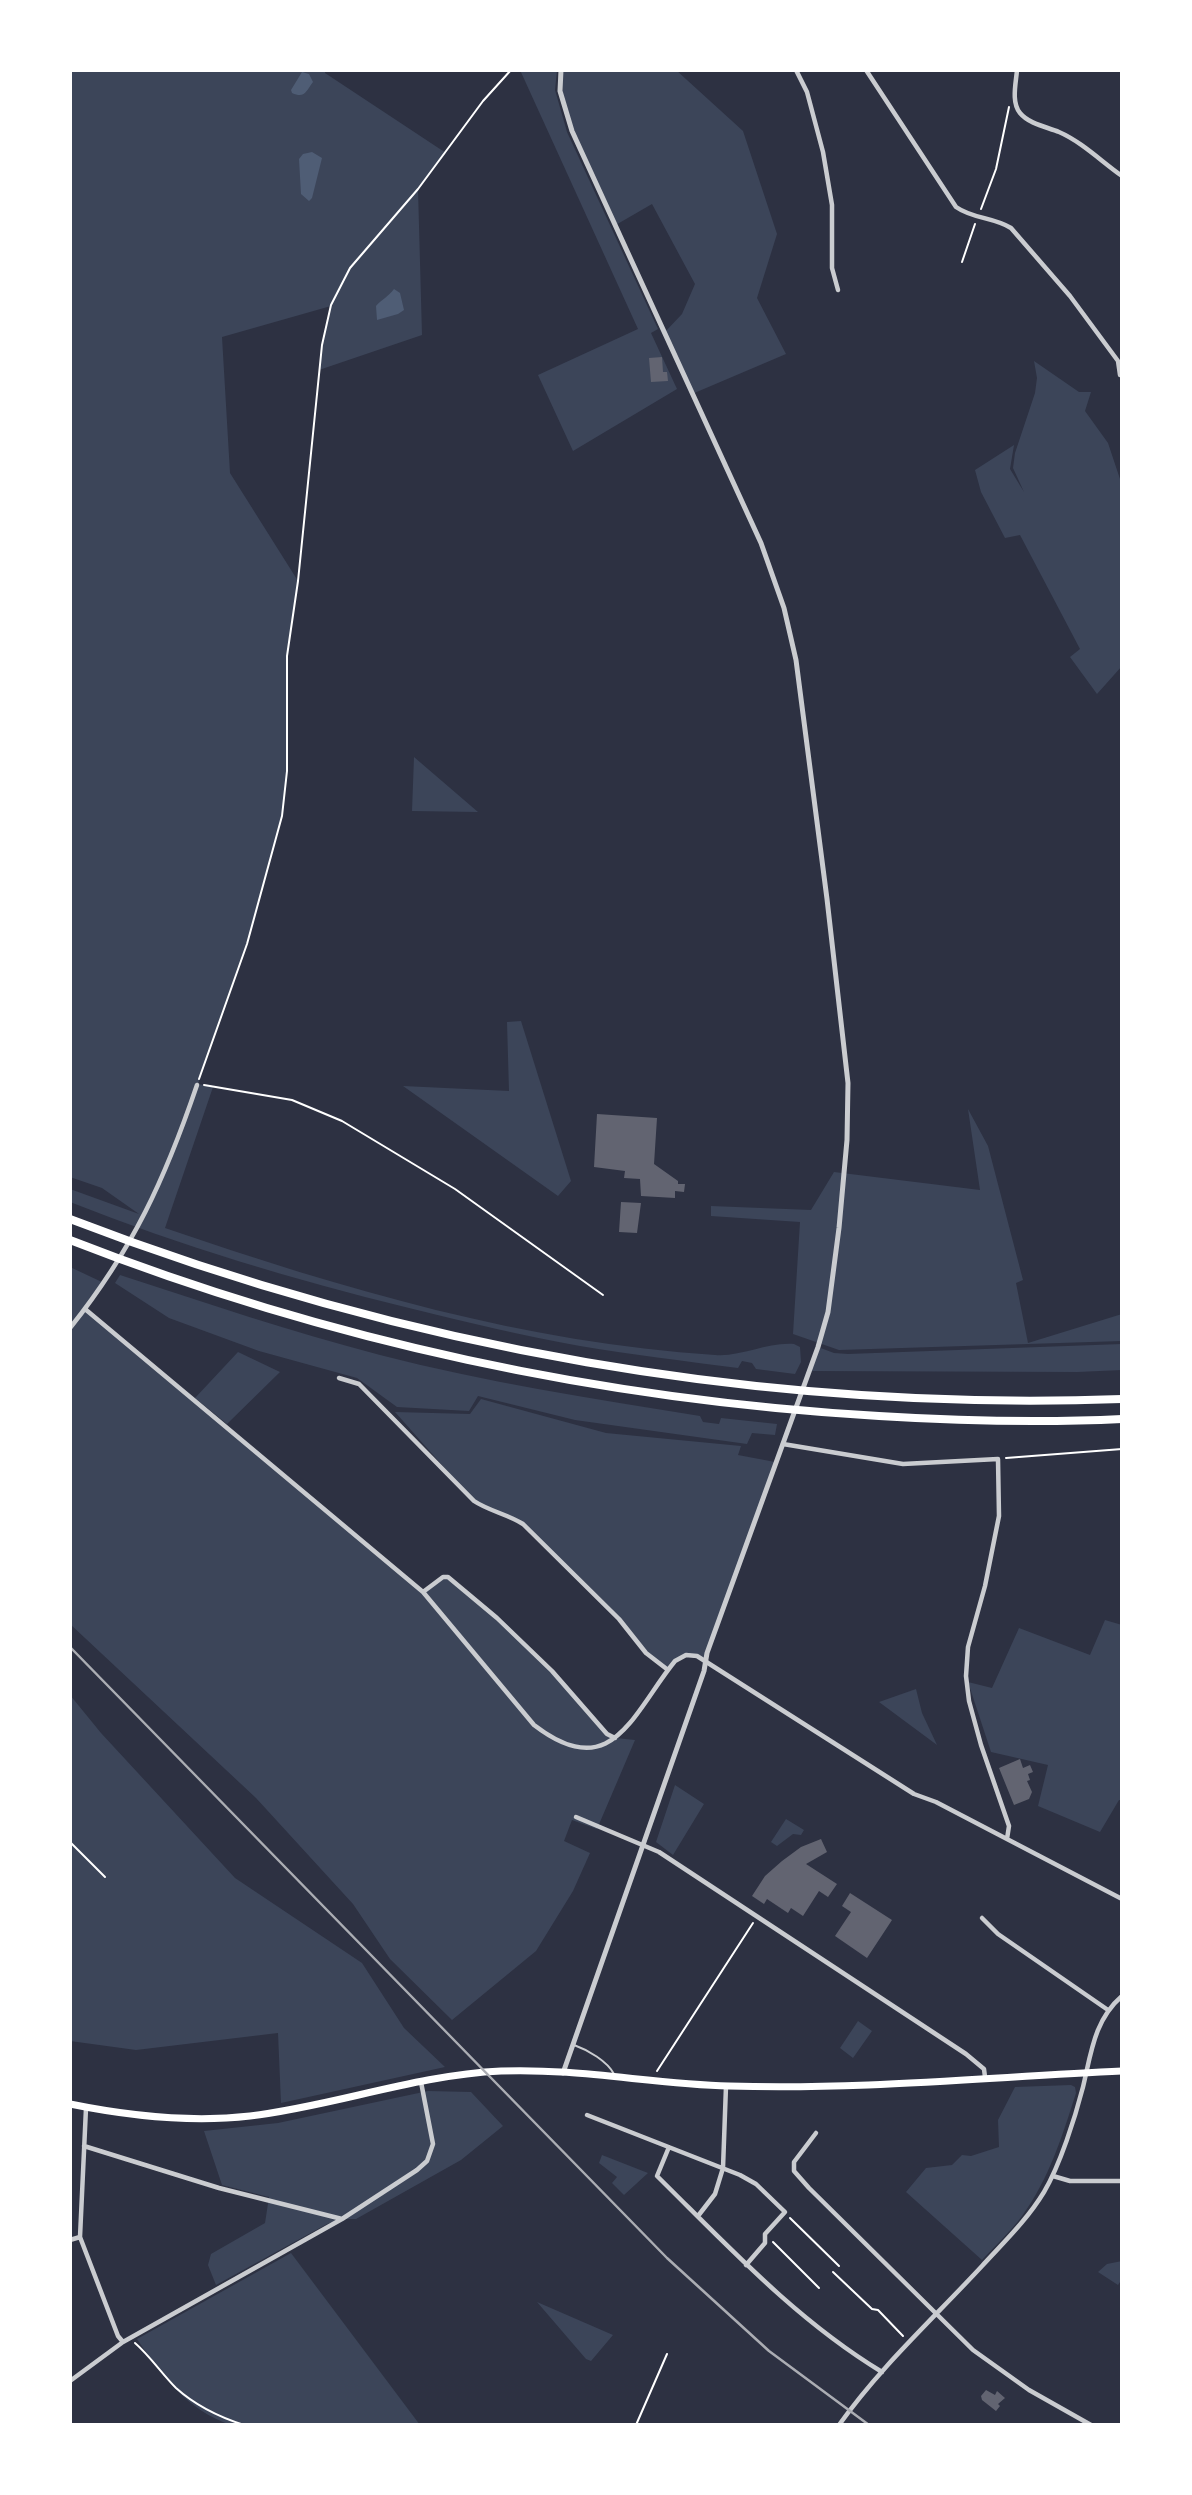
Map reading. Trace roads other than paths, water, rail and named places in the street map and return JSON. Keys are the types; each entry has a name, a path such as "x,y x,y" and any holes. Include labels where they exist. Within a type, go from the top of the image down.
{"highway":[{"path":"70,1219 198,1265 352,1311 508,1348 614,1367 719,1382 865,1395 1012,1400 1122,1399"},
{"path":"70,1240 291,1315 451,1356 570,1380 716,1402 837,1413 958,1420 1121,1419"}],"main road":[{"path":"70,2104 160,2118 231,2118 275,2112 421,2081 501,2071 563,2073 726,2086 908,2083 1122,2071"}],"street":[{"path":"561,70 560,91 572,131 765,552 784,608 796,660 827,899 849,1112 839,1228 828,1312 789,1429 711,1641 563,2073"},
{"path":"796,70 807,92 822,152 832,205 832,268 838,290"},
{"path":"866,70 956,207 966,215 999,221 1011,228 1070,296 1118,362 1120,375"},
{"path":"1017,70 1015,103 1019,112 1028,120 1062,133 1080,144 1122,176"},
{"path":"70,1328 104,1283 144,1217 164,1176 197,1085"},
{"path":"85,1309 423,1592 534,1724 548,1736 577,1748 590,1748 616,1738 623,1733 675,1661 686,1656 697,1656 914,1794 936,1802 1122,1899"},
{"path":"339,1378 359,1384 474,1501 485,1509 523,1524 620,1619 646,1653 668,1670"},
{"path":"783,1444 903,1464 998,1459 999,1516 985,1586 968,1647 966,1675 971,1711 1009,1826 1007,1839"},
{"path":"423,1592 443,1577 448,1577 547,1666 607,1734 616,1738"},
{"path":"576,1817 643,1843 965,2054 984,2068 985,2077"},
{"path":"982,1918 998,1934 1109,2010"},
{"path":"839,2425 861,2394 1021,2224 1053,2176 1097,2032 1109,2010 1122,1996"},
{"path":"70,2381 123,2342 342,2219 417,2170 432,2153 432,2136 421,2081"},
{"path":"698,2216 715,2194 723,2168 726,2086"},
{"path":"87,2107 80,2237 118,2336 123,2342"},
{"path":"587,2115 723,2168 756,2184 785,2212 765,2234 765,2244 746,2266"},
{"path":"816,2133 794,2162 794,2171 809,2188 973,2350 1025,2388 1091,2425"},
{"path":"83,2146 219,2188 342,2219"},
{"path":"669,2147 657,2176 746,2266 800,2314 882,2372"},
{"path":"1053,2176 1070,2181 1122,2181"},
{"path":"70,2239 80,2237"}],"lane":[{"path":"572,2045 590,2052 611,2068 616,2078"}],"railway":[{"path":"70,1647 667,2258 769,2351 869,2425"}]}
